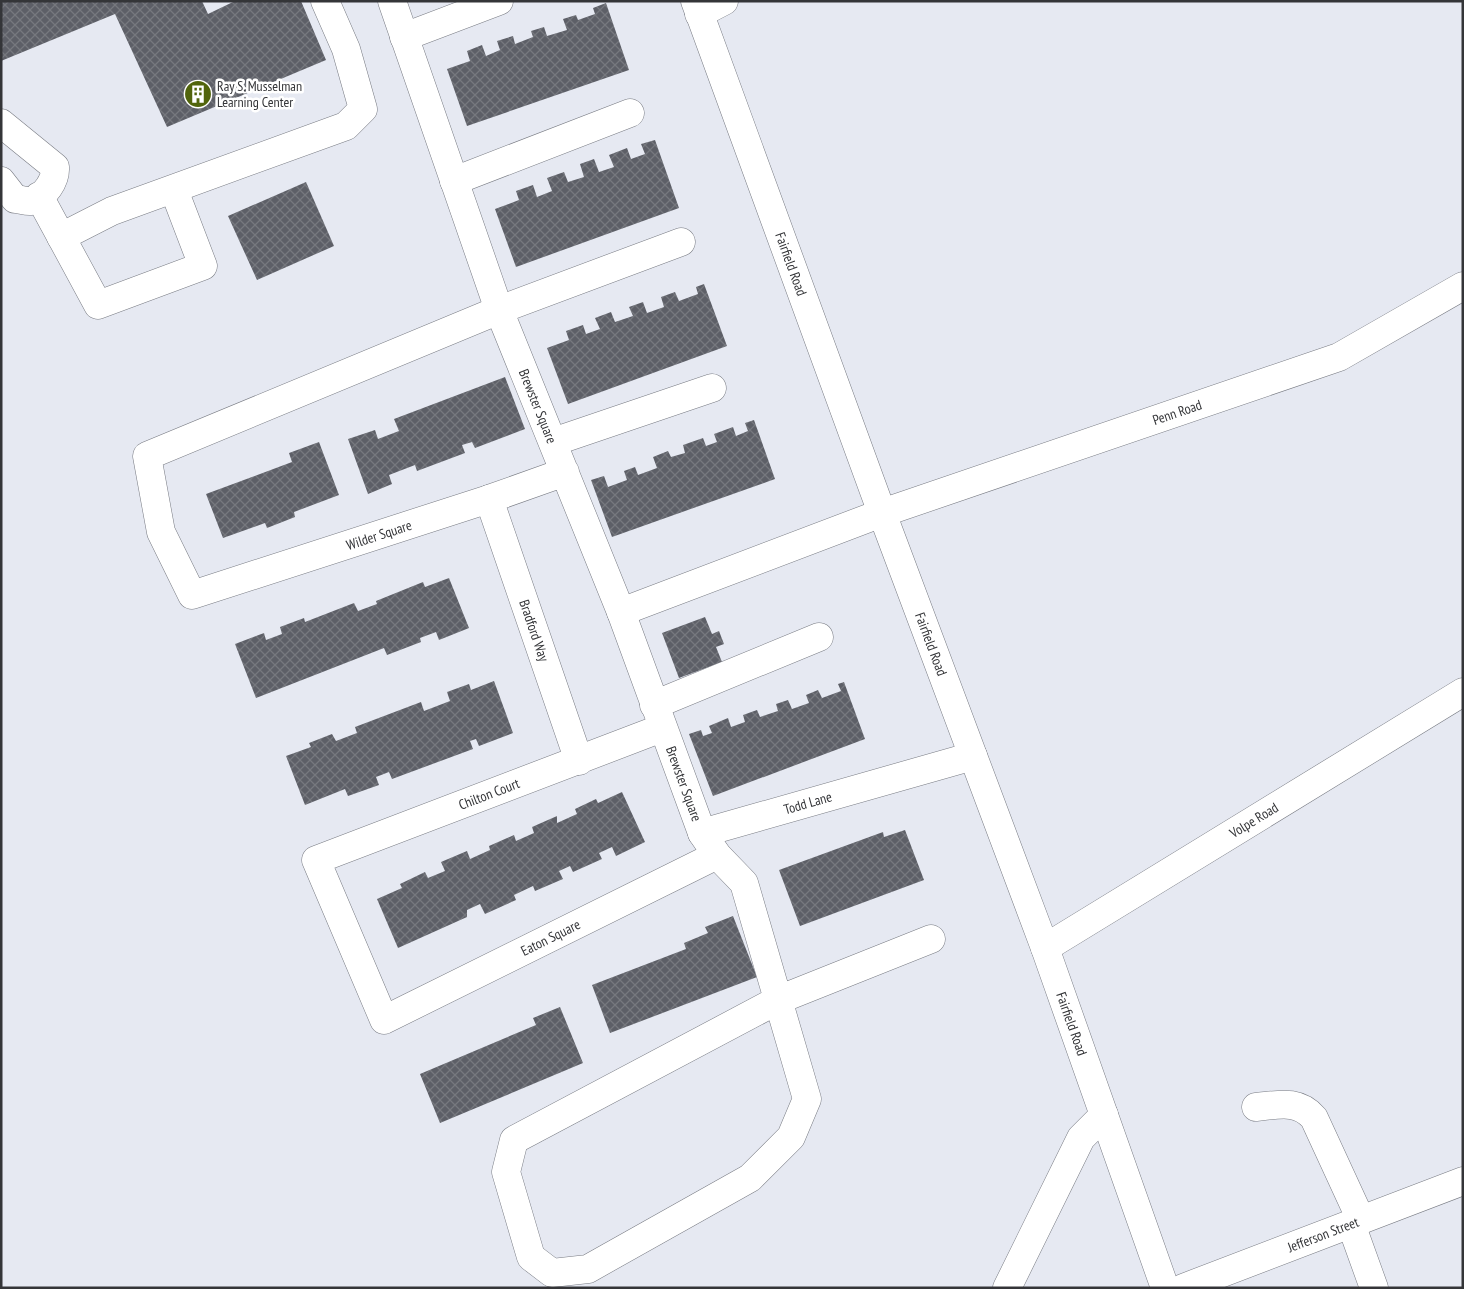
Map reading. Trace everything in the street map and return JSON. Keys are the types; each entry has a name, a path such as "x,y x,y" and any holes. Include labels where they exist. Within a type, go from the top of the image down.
{"street":[{"path":"61,237 112,211 346,126 363,109 346,49 325,1"},
{"name":"Brewster Square","path":"392,1 499,310 621,612 702,833 717,855 744,883 778,1000"},
{"path":"404,38 499,1"},
{"path":"697,8 724,1"},
{"name":"Fairfield Road","path":"697,8 882,513 1045,948 1165,1288"},
{"path":"454,181 630,113"},
{"path":"1,123 55,167 56,176 39,196 31,201 15,199 1,181"},
{"path":"39,196 98,305 204,266 174,190"},
{"path":"499,310 681,242"},
{"name":"Penn Road","path":"621,612 882,513 1339,357 1463,286"},
{"name":"Wilder Square","path":"499,310 148,456 161,532 192,595 489,499 565,472"},
{"path":"553,442 712,388"},
{"name":"Bradford Way","path":"489,499 579,761"},
{"name":"Chilton Court","path":"384,1020 316,860 579,761 658,717 819,637"},
{"name":"Volpe Road","path":"1045,948 1463,692"},
{"name":"Todd Lane","path":"702,833 973,756"},
{"name":"Eaton Square","path":"384,1020 717,855"},
{"path":"778,1000 807,1099 791,1137 750,1178 588,1268 552,1273 531,1258 506,1172 514,1140 778,1000 932,939"},
{"path":"1256,1107 1286,1104 1308,1110 1314,1118 1356,1222 1374,1288"},
{"path":"1007,1288 1081,1138 1104,1115"},
{"name":"Jefferson Street","path":"1183,1288 1463,1181"}],"building":[{"name":"Ray S. Musselman Learning Center","path":"1,1 202,1 208,14 235,1 301,1 326,60 167,127 115,14 1,61"},
{"path":"606,3 629,70 467,126 447,69 470,61 467,51 482,45 486,56 500,50 497,41 513,36 515,44 533,37 531,31 544,27 547,36 567,30 563,19 576,15 578,20 595,14 593,8"},
{"path":"655,140 679,208 516,267 495,209 519,200 516,191 533,185 537,197 552,191 547,178 564,172 568,182 584,177 580,164 594,159 599,172 614,167 609,155 627,148 631,159 645,154 641,144"},
{"path":"306,182 334,246 257,280 228,216"},
{"path":"704,284 727,346 568,404 547,348 569,340 566,331 583,325 586,334 600,329 595,318 611,312 615,322 633,316 629,307 643,302 647,313 664,307 661,297 675,292 679,301 698,294 696,287"},
{"path":"505,377 525,429 475,448 472,442 462,445 465,453 417,471 415,465 389,475 392,484 368,494 348,439 375,430 378,439 399,431 394,419"},
{"path":"754,420 775,479 612,537 591,480 604,476 608,487 627,480 624,471 635,467 638,475 657,468 653,457 668,451 671,457 685,453 683,445 703,438 706,446 717,442 714,434 733,427 736,436 748,431 745,423"},
{"path":"319,442 339,495 294,512 295,517 267,528 265,523 223,538 206,494 292,462 289,453"},
{"path":"449,578 469,628 439,640 436,632 420,638 421,642 387,655 384,648 256,698 235,644 264,633 266,640 282,634 280,627 304,618 305,622 354,603 358,611 377,604 376,601 423,582 425,587"},
{"path":"705,617 712,634 719,631 724,644 716,647 722,662 679,678 662,633"},
{"path":"494,681 513,733 479,746 476,739 470,741 473,749 392,779 389,772 376,777 379,785 348,796 345,789 305,805 286,756 311,747 309,743 332,734 336,741 357,733 355,727 421,702 424,711 450,701 447,692 469,684 471,690"},
{"path":"844,682 865,739 713,796 689,734 701,730 703,736 712,733 709,726 728,718 731,727 745,722 743,715 757,710 760,717 778,711 776,704 788,700 792,709 809,703 806,695 818,690 822,698 841,691 838,684"},
{"path":"622,792 645,842 616,856 612,847 599,853 602,859 573,872 570,866 559,871 563,879 535,891 533,886 514,895 516,900 485,914 480,904 467,910 467,917 398,948 377,899 402,888 400,884 425,872 428,878 445,871 441,862 467,851 470,859 490,850 489,846 514,835 516,841 534,833 532,827 557,816 557,823 577,814 575,809 596,799 598,803"},
{"path":"905,830 924,880 800,926 779,870 883,832 884,837"},
{"path":"733,916 757,977 610,1033 592,985 686,949 684,943 708,933 705,927"},
{"path":"560,1007 583,1063 440,1123 420,1074 536,1025 533,1018"}],"place":[{"name":"Ray S. Musselman Learning Center","path":"198,94"}]}
